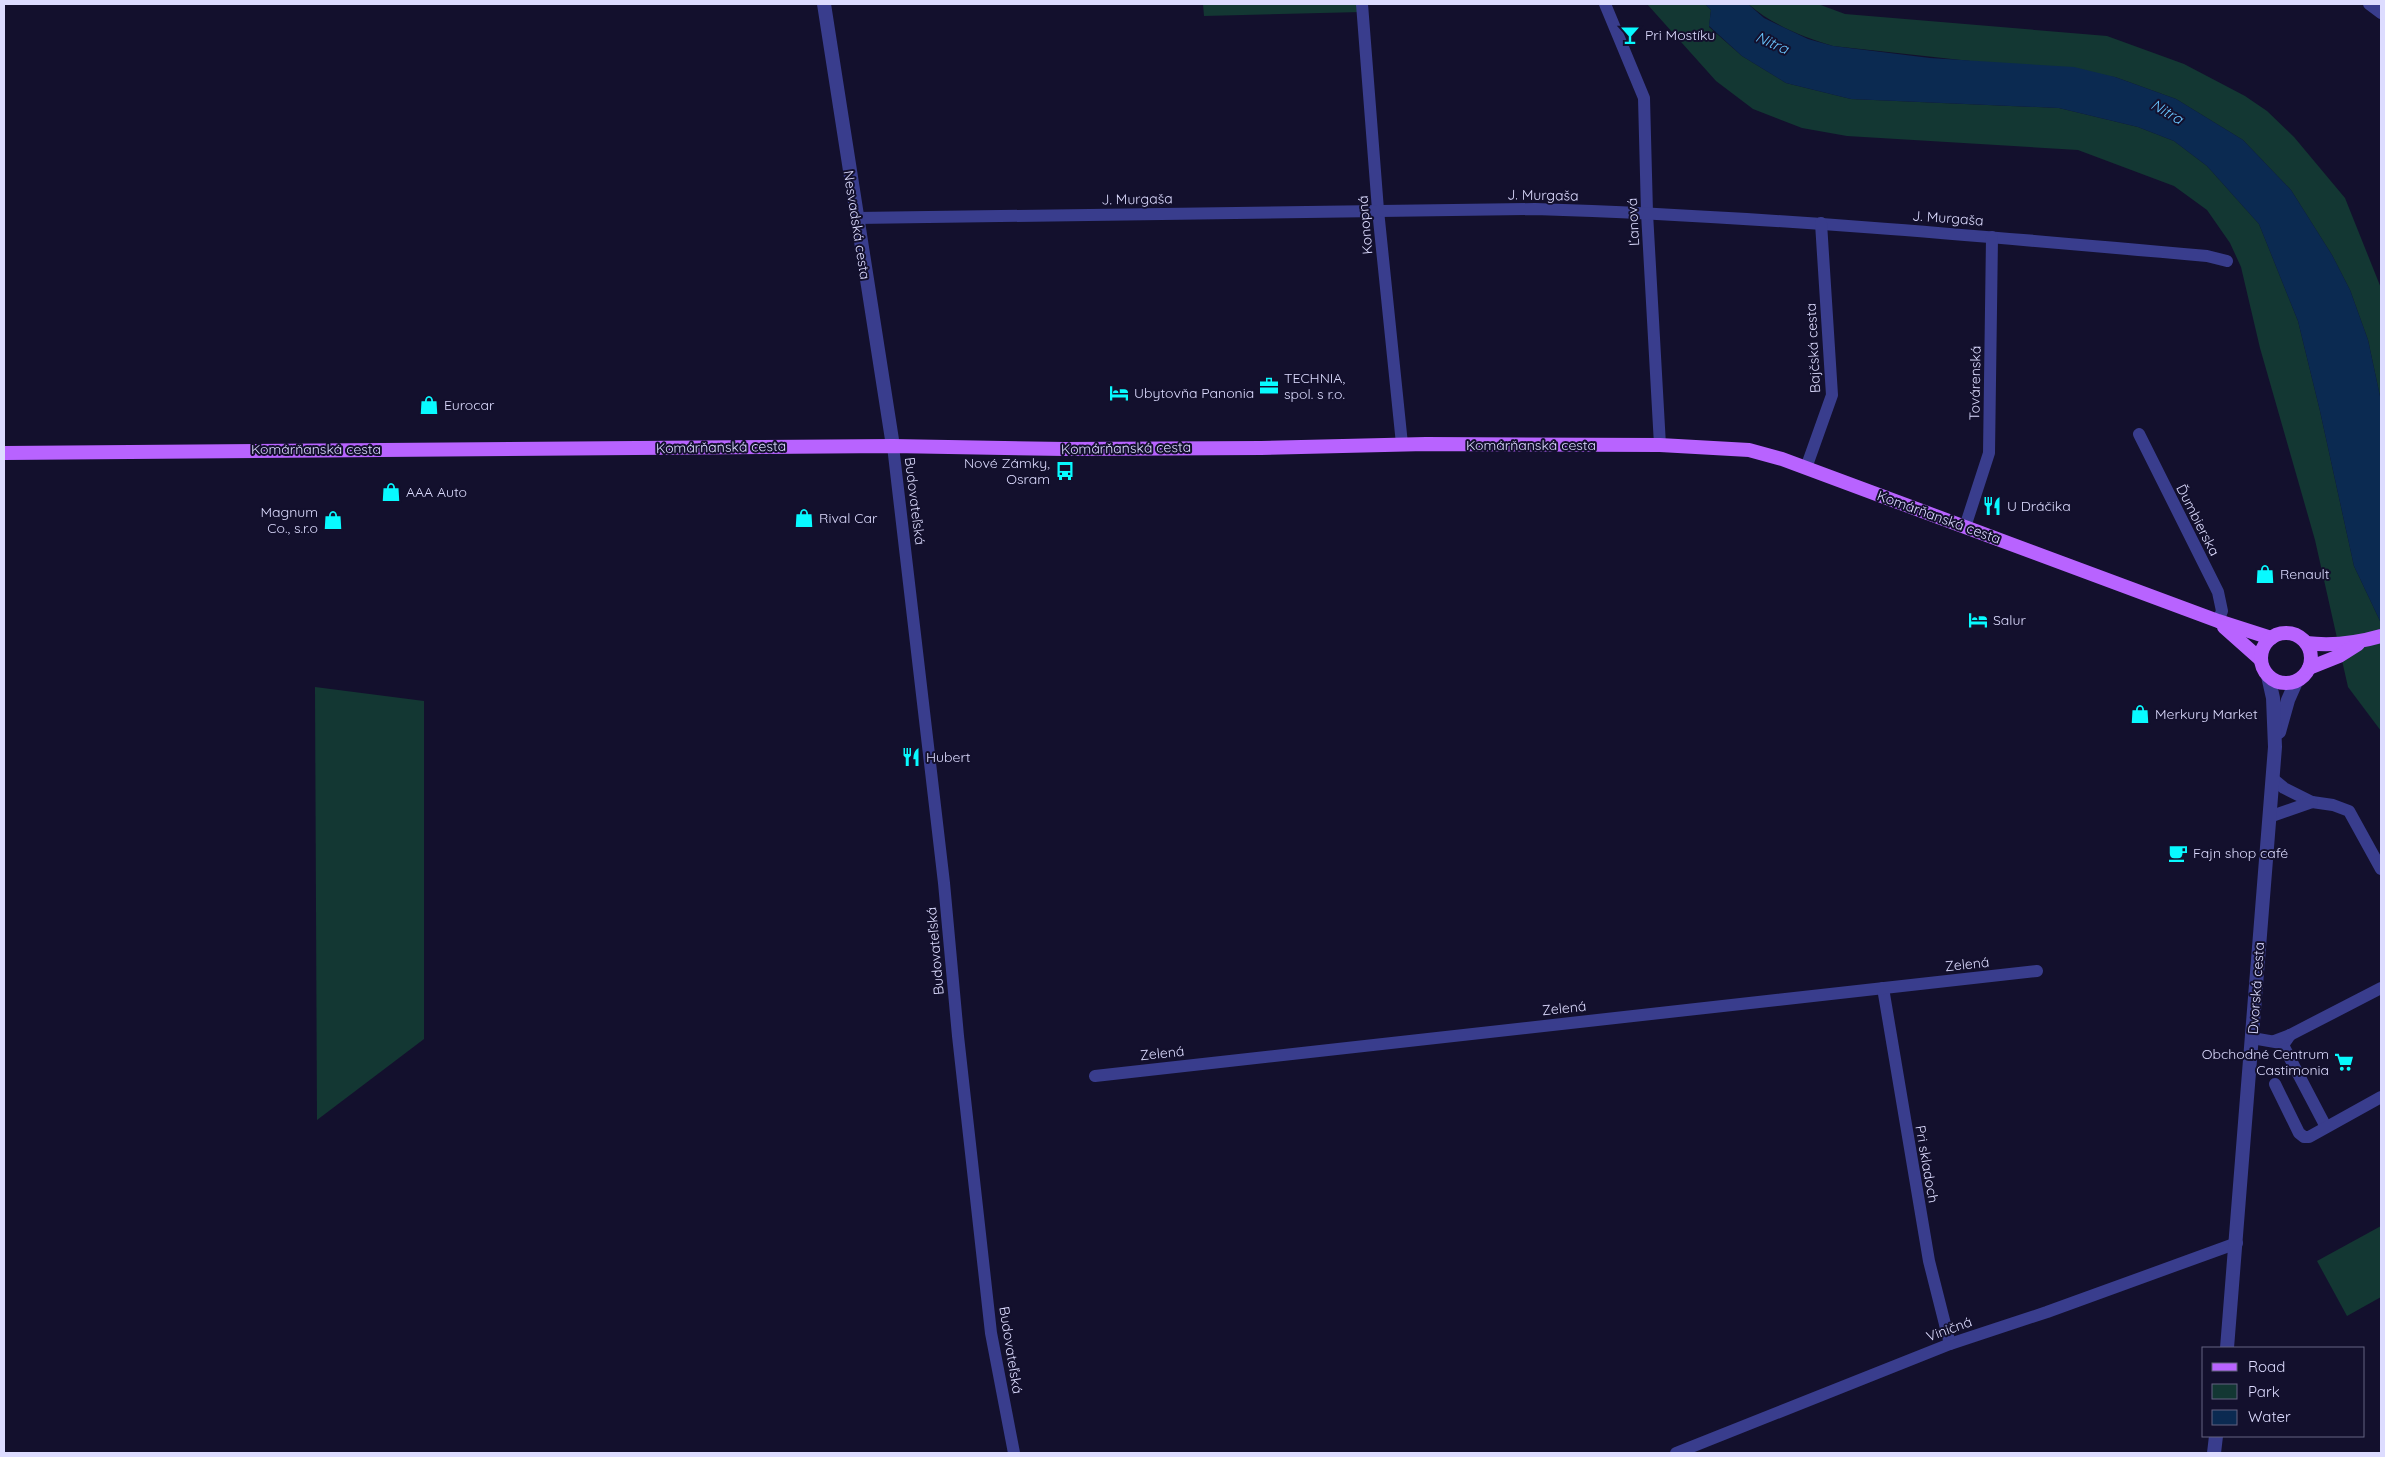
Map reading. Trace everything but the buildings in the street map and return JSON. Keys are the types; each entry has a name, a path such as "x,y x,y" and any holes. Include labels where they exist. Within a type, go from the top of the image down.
{"main road":[{"name":"Komárňanská cesta","path":"4,453 892,446 1065,449 1402,444 1660,445 1749,450 1782,459 2218,621 2271,638"},
{"name":"Komárňanská cesta","path":"2218,621 2260,659"},
{"path":"2289,633 2298,636 2306,643 2311,655 2309,668 2303,678 2296,682 2281,684 2268,676 2260,659 2264,645 2271,638 2289,633"},
{"path":"2306,643 2321,645 2361,642 2381,636"},
{"path":"2309,668 2339,656 2361,642"}],"street":[{"name":"Nesvadská cesta","path":"824,4 892,446"},
{"name":"Konopná","path":"1362,4 1378,210 1402,444"},
{"name":"Ľanová","path":"1605,4 1644,98 1647,213 1660,445"},
{"path":"2370,4 2381,13"},
{"name":"J. Murgaša","path":"856,218 1535,209 1821,223 1992,236 2207,256 2227,261"},
{"name":"Bajčská cesta","path":"1806,468 1832,395 1821,223"},
{"name":"Továrenská","path":"1965,527 1989,453 1992,236"},
{"name":"Ďumbierska","path":"2139,434 2218,592 2222,611 2218,621"},
{"name":"Budovateľská","path":"892,446 944,883 958,1036 991,1333 1014,1453"},
{"name":"Dvorská cesta","path":"2227,1347 2237,1242 2275,747 2273,698 2268,676"},
{"name":"Dvorská cesta","path":"2275,747 2288,700 2296,682"},
{"path":"2273,779 2284,788 2312,802 2333,804 2349,811 2381,869"},
{"path":"2269,818 2312,802"},
{"name":"Zelená","path":"1095,1076 2037,971"},
{"name":"Pri skladoch","path":"1883,988 1929,1261 1950,1344"},
{"path":"2252,1038 2282,1040 2381,988"},
{"path":"2282,1040 2326,1127"},
{"path":"2275,1084 2299,1133 2304,1137 2381,1097"},
{"name":"Viničná","path":"1676,1453 1950,1344 2048,1312 2237,1242"},
{"path":"2214,1453 2216,1437"}],"green space":[{"path":"1203,4 1362,4 1362,12 1204,16"},
{"path":"1647,4 1705,4 1711,10 1709,27 1742,56 1786,83 1851,99 2059,108 2138,127 2174,141 2207,166 2259,224 2298,321 2354,566 2381,623 2381,731 2348,687 2315,540 2260,348 2241,267 2230,243 2207,210 2174,186 2078,150 1847,136 1802,128 1753,109 1716,81"},
{"path":"1748,4 1818,4 1845,14 2107,36 2184,64 2245,96 2267,111 2294,137 2345,198 2381,288 2381,401 2368,340 2350,290 2332,255 2291,190 2243,140 2176,99 2115,77 1833,46 1788,30"},
{"path":"315,687 424,701 424,1039 317,1120"},
{"path":"2381,1226 2381,1297 2347,1316 2317,1261"}],"water":[{"name":"Nitra","path":"1705,4 1748,4 1764,18 1808,39 1833,46 1930,58 2074,67 2115,77 2176,99 2243,140 2291,190 2332,255 2350,290 2368,340 2381,401 2381,623 2354,566 2298,321 2259,224 2207,166 2174,141 2138,127 2059,108 1851,99 1786,83 1742,56 1709,26 1711,10"}],"place":[{"name":"Pri Mostíku","path":"1630,35"},
{"name":"TECHNIA, spol. s r.o.","path":"1269,386"},
{"name":"Ubytovňa Panonia","path":"1119,393"},
{"name":"Eurocar","path":"429,405"},
{"name":"Nové Zámky, Osram","path":"1065,471"},
{"name":"AAA Auto","path":"391,492"},
{"name":"U Dráčika","path":"1992,506"},
{"name":"Rival Car","path":"804,518"},
{"name":"Magnum Co., s.r.o","path":"333,520"},
{"name":"Renault","path":"2265,574"},
{"name":"Salur","path":"1978,620"},
{"name":"Merkury Market","path":"2140,714"},
{"name":"Hubert","path":"911,757"},
{"name":"Fajn shop café","path":"2178,853"},
{"name":"Obchodné Centrum Castimonia","path":"2344,1062"}]}
